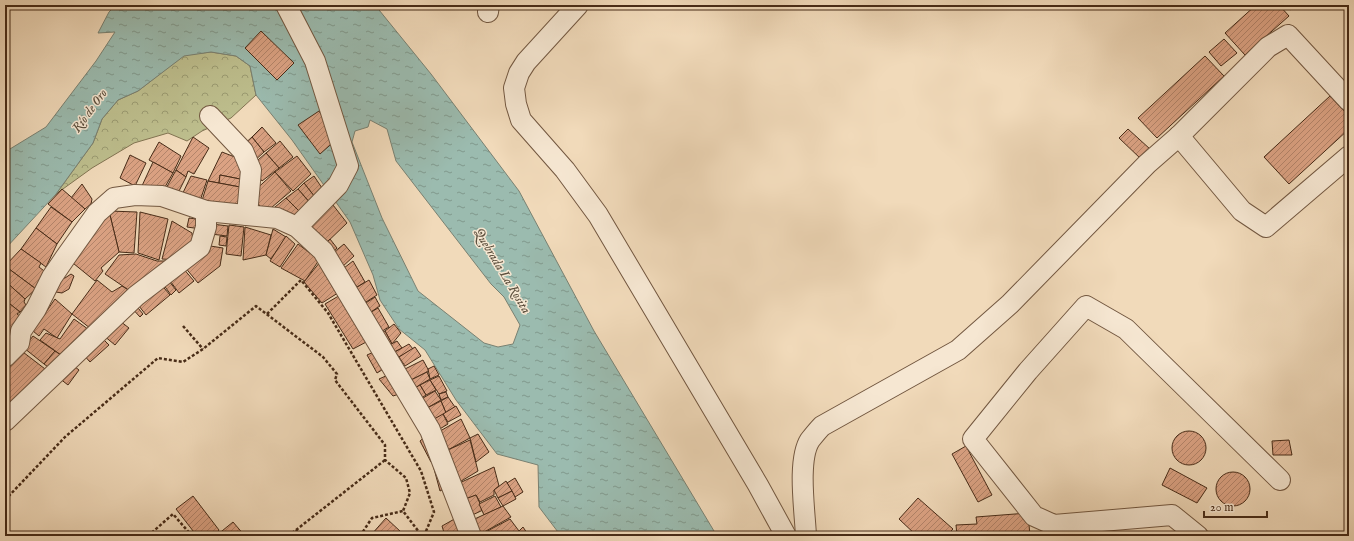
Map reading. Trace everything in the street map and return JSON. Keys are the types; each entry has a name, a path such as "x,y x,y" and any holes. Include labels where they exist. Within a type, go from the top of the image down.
{"street":[{"path":"286,5 314,61 348,166 338,185 297,226"},
{"path":"578,5 526,62 519,73 514,88 516,104 521,120 565,170 598,215 758,485 786,536"},
{"path":"806,536 803,481 804,459 809,441 822,426 958,350 1010,304 1147,164 1179,136 1268,47 1288,35 1349,101"},
{"path":"210,116 243,151 251,170 247,215"},
{"path":"1179,136 1242,211 1266,227 1349,156"},
{"path":"5,357 19,343 21,331 36,309 52,277 65,258 97,213 114,198 135,195 162,196 206,211 277,218 297,226 323,251 430,430 471,536"},
{"path":"5,421 136,296 200,247 206,226 206,211"},
{"path":"1198,536 1172,515 1054,525 1034,516 973,439 1028,371 1086,306 1126,329 1280,480"},
{"path":"5,412 25,402"}],"path":[{"path":"267,314 301,280 328,313 421,471 434,512 423,536 403,511"},
{"path":"5,500 65,437 158,358 183,362 204,349 256,306 323,357 337,374 335,380 385,445 386,460 406,478 410,493 403,511"},
{"path":"183,326 204,349"},
{"path":"288,536 386,460"},
{"path":"360,536 372,518 403,511"},
{"path":"148,536 173,514 192,536"},
{"path":"296,530 300,536"}],"green space":[{"path":"211,52 236,56 250,66 256,95 231,118 202,131 187,141 168,133 134,143 92,168 56,194 93,143 102,119 118,100 138,91 184,55"}],"water":[{"path":"116,5 375,5 431,74 519,191 594,331 717,536 561,536 539,507 538,465 497,454 456,400 425,350 399,329 380,300 373,275 350,222 292,140 256,95 250,66 236,56 211,52 184,56 138,91 118,100 102,119 93,143 56,194 5,249 5,152 46,127 96,61 115,32 98,33 109,12","holes":["370,120 387,129 396,161 491,284 504,297 520,325 513,344 498,347 484,343 418,291 382,218 352,142 355,131 368,127"]}],"building":[{"path":"1256,5 1279,5 1289,16 1245,55 1225,33"},
{"path":"1286,5 1296,5 1290,10"},
{"path":"261,31 294,63 277,80 245,48"},
{"path":"1224,39 1237,53 1221,66 1209,52"},
{"path":"1205,56 1224,76 1157,138 1138,118"},
{"path":"1330,96 1349,116 1349,129 1289,184 1264,157"},
{"path":"319,111 337,139 320,154 298,125"},
{"path":"262,127 276,143 264,152 252,137"},
{"path":"1128,129 1150,149 1141,159 1119,138"},
{"path":"193,137 209,148 194,174 188,171 186,177 176,170"},
{"path":"252,137 264,152 252,163 241,147"},
{"path":"280,141 293,157 279,168 266,153"},
{"path":"159,142 181,156 173,173 149,160"},
{"path":"222,152 245,161 240,179 220,175 219,183 208,181"},
{"path":"266,153 279,168 262,181 251,166"},
{"path":"130,155 146,163 135,186 120,178"},
{"path":"297,156 311,174 293,191 275,172"},
{"path":"153,162 173,173 161,194 141,188"},
{"path":"176,170 186,177 175,199 163,194"},
{"path":"275,172 291,191 265,213 251,194"},
{"path":"220,175 245,180 242,193 239,193 240,187 219,183"},
{"path":"191,176 207,180 198,207 180,199"},
{"path":"314,176 326,194 318,201 304,183"},
{"path":"208,181 240,187 239,193 243,215 200,207"},
{"path":"304,183 318,201 312,205 298,189"},
{"path":"82,184 92,199 91,204 85,209 71,198"},
{"path":"62,189 85,209 72,222 48,204"},
{"path":"298,189 310,203 300,212 286,198"},
{"path":"286,198 300,212 291,220 275,207"},
{"path":"333,205 347,223 322,247 305,232"},
{"path":"51,207 72,222 57,244 36,228"},
{"path":"109,211 137,212 134,253 119,252"},
{"path":"109,211 119,252 101,268 103,271 95,281 68,259"},
{"path":"140,212 168,219 159,260 138,253"},
{"path":"189,218 203,220 201,229 187,227"},
{"path":"172,221 192,233 193,241 180,260 162,259"},
{"path":"212,224 228,226 227,236 211,234"},
{"path":"229,225 244,227 241,256 226,254"},
{"path":"245,227 271,235 266,255 243,260"},
{"path":"36,228 57,244 46,267 21,249"},
{"path":"273,229 286,237 271,259 266,255"},
{"path":"220,236 227,237 226,246 219,245"},
{"path":"286,236 295,244 280,267 270,261"},
{"path":"330,239 337,248 328,256 322,247"},
{"path":"298,244 319,260 305,281 281,268"},
{"path":"344,244 354,256 341,268 328,257"},
{"path":"204,245 223,248 220,266 198,283 184,266"},
{"path":"21,249 41,263 39,267 48,274 36,289 5,266"},
{"path":"136,254 157,261 167,261 133,293 105,274 119,255"},
{"path":"353,261 365,282 357,287 344,268"},
{"path":"320,262 341,291 322,303 304,282"},
{"path":"5,266 36,289 25,299 5,281"},
{"path":"182,267 194,281 179,293 168,278"},
{"path":"71,274 74,276 69,289 62,293 56,292 56,279 65,278"},
{"path":"97,280 112,292 122,286 133,293 95,332 72,314"},
{"path":"168,280 176,290 171,295 163,284"},
{"path":"369,280 377,295 358,307 349,292"},
{"path":"5,281 25,299 24,302 26,305 20,312 5,300"},
{"path":"159,282 170,295 146,315 135,301"},
{"path":"342,294 370,340 353,349 325,304"},
{"path":"375,297 380,306 363,317 358,308"},
{"path":"55,299 72,314 57,338 44,329 39,336 33,331"},
{"path":"5,300 20,312 17,314 24,319 13,334 5,328"},
{"path":"134,303 143,314 140,317 130,306"},
{"path":"378,308 389,327 374,336 363,317"},
{"path":"116,318 129,328 115,345 103,335"},
{"path":"74,319 92,332 68,360 40,340 46,333 60,339"},
{"path":"394,324 401,333 392,344 385,331"},
{"path":"5,328 13,334 5,346"},
{"path":"385,331 392,344 382,349 374,336"},
{"path":"33,336 55,351 44,364 24,348"},
{"path":"100,336 109,345 90,362 82,353"},
{"path":"397,341 402,348 394,352 382,349"},
{"path":"409,344 413,349 399,357 395,352"},
{"path":"415,347 421,356 405,366 399,357"},
{"path":"19,349 49,372 5,408 5,363"},
{"path":"55,351 68,360 55,372 44,364"},
{"path":"376,351 385,368 377,373 367,355"},
{"path":"423,360 429,371 403,384 397,373"},
{"path":"70,363 79,370 68,385 59,378"},
{"path":"434,366 439,375 430,379 428,369"},
{"path":"427,372 430,379 408,392 403,384"},
{"path":"388,375 399,394 393,396 379,379"},
{"path":"439,376 447,391 439,394 430,380"},
{"path":"430,380 436,390 426,395 420,385"},
{"path":"420,385 426,395 420,399 408,392"},
{"path":"435,391 441,400 427,408 423,398"},
{"path":"446,392 448,397 441,400 439,394"},
{"path":"448,397 455,407 446,413 441,401"},
{"path":"441,401 446,413 435,419 427,408"},
{"path":"456,406 461,415 448,422 443,414"},
{"path":"443,414 448,424 433,433 427,423"},
{"path":"461,419 470,438 444,452 435,434"},
{"path":"1186,431 1192,431 1196,432 1203,438 1206,448 1205,455 1199,462 1192,465 1186,465 1182,464 1175,458 1172,451 1172,445 1173,441 1179,434"},
{"path":"478,434 489,452 476,462 470,438"},
{"path":"427,435 437,460 431,462 420,441"},
{"path":"470,440 478,471 453,486 441,453"},
{"path":"1289,440 1292,455 1273,455 1272,441"},
{"path":"966,446 992,495 978,502 952,454"},
{"path":"433,465 450,486 440,491"},
{"path":"494,467 499,486 494,490 494,495 480,502 476,495 464,500 453,486"},
{"path":"1170,468 1207,488 1197,503 1162,485"},
{"path":"1233,472 1245,477 1250,489 1245,501 1233,506 1221,501 1216,489 1221,477"},
{"path":"515,478 523,492 515,497 507,483"},
{"path":"506,481 512,491 498,498 494,490"},
{"path":"512,491 516,499 503,506 498,498"},
{"path":"476,495 483,510 466,518 460,501"},
{"path":"193,496 219,530 214,536 197,536 176,509"},
{"path":"495,496 501,507 484,515 479,504"},
{"path":"918,498 953,529 946,536 917,536 899,519"},
{"path":"503,506 511,517 477,536 468,522"},
{"path":"1028,513 1030,536 957,536 956,525 977,524 976,517"},
{"path":"458,517 463,536 445,536 442,526"},
{"path":"386,518 401,532 397,536 371,535"},
{"path":"510,519 519,531 511,536 478,536"},
{"path":"233,522 245,536 217,535"},
{"path":"523,527 529,536 513,536 519,531"}],"water label":[{"name":"Río de Oro","path":"90,111"},
{"name":"Quebrada La Rosita","path":"502,271"}]}
